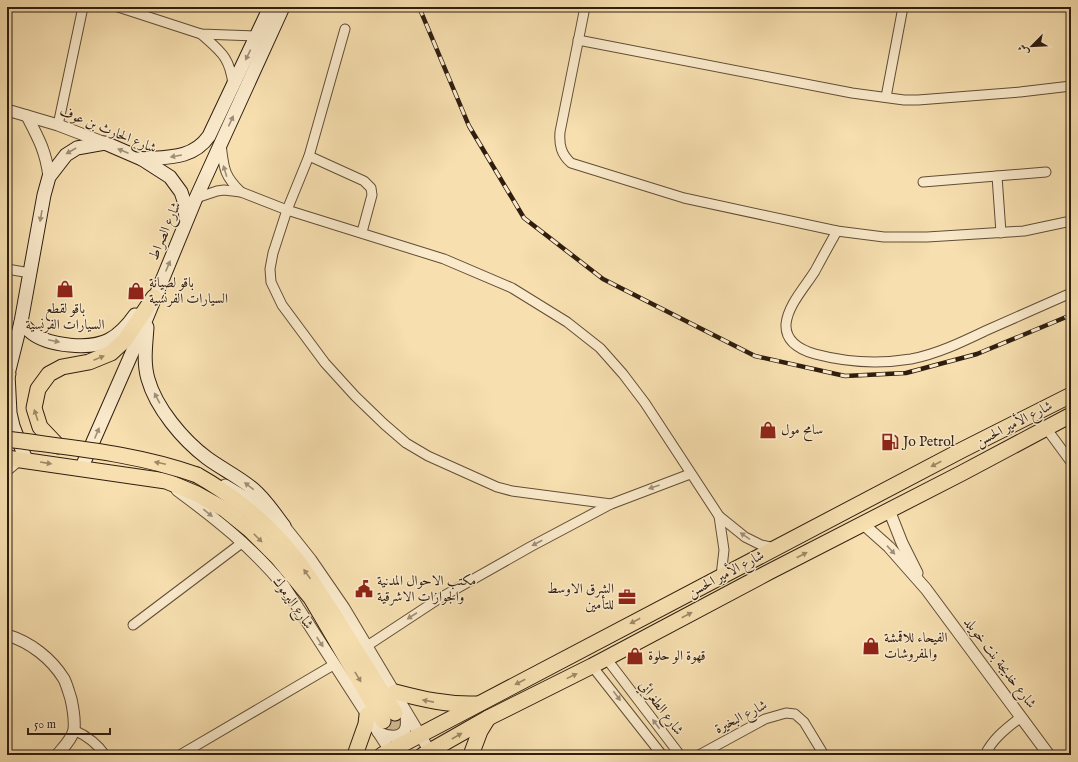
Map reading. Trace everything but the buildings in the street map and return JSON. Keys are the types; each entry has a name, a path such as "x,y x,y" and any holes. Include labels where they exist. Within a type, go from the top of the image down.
{"highway":[{"path":"58,446 40,427 34,408 38,389 49,374 62,367 89,362 111,353 125,340 157,290"},
{"name":"شارع الأمير الحسن","path":"389,754 419,735 721,576 962,450 1071,395"},
{"name":"شارع الأمير الحسن","path":"428,754 488,718 592,666 1071,415"},
{"name":"شارع اليرموك","path":"7,439 122,455 172,466 197,475 251,506 296,558 317,588 391,720"},
{"name":"شارع اليرموك","path":"18,459 166,482 197,494 224,509 250,530 278,558 311,598 391,720"},
{"path":"395,692 428,701 442,703 480,704"},
{"path":"355,755 366,724 366,715"},
{"path":"471,755 480,731 488,718"}],"main road":[{"path":"142,159 175,157 187,154 204,144 270,7"},
{"name":"شارع الصراط","path":"81,469 148,315 196,198 283,7"},
{"path":"18,459 10,413 7,375 21,322 44,195 49,177 62,159 70,152 77,148 105,143"},
{"name":"شارع الحارث بن عوف","path":"105,143 142,159 170,177 177,184 184,201 186,222"},
{"path":"21,322 32,333 48,340 69,344 95,345 107,341 121,331 157,290"},
{"path":"148,315 145,355 147,378 172,423 187,441 202,454 253,489 267,503 284,526"}],"street":[{"path":"58,125 83,7"},
{"path":"118,7 202,34 257,36"},
{"path":"585,7 559,142 562,151 571,163 684,198 837,231 891,237 927,237 1024,232 1071,221"},
{"path":"886,97 903,7"},
{"path":"345,29 309,156 287,210 273,253 270,269 271,282 282,305 325,363 355,396 406,443 428,456 497,487 512,491 611,504"},
{"path":"202,34 222,53 228,62 231,70 233,86"},
{"path":"578,40 852,93 918,100 1020,92 1071,86"},
{"name":"شارع الحارث بن عوف","path":"7,110 58,125 105,143"},
{"path":"27,116 44,151 49,177"},
{"path":"221,144 224,169 227,177 241,192"},
{"path":"309,156 364,181 371,188 372,195 362,232"},
{"path":"923,182 1046,172"},
{"path":"997,176 1001,233"},
{"path":"196,198 224,190 241,192 287,210 362,232 444,259 480,273 512,288 567,322 600,348 623,374 645,403 690,474 719,516 745,537 761,545 775,548"},
{"path":"837,231 816,270 794,304 786,325 788,335 798,347 808,352 826,357 881,362 913,358 962,341 1071,293"},
{"path":"7,269 30,273"},
{"path":"1046,428 1071,462"},
{"path":"7,471 18,459"},
{"path":"367,646 440,598 530,547 611,504 690,474"},
{"name":"شارع اليرموك","path":"166,482 204,510 243,542 266,564 284,586 366,715 391,720 419,735 428,754"},
{"name":"شارع اليرموك","path":"251,506 284,526 311,560 344,608 395,692 391,720 389,754"},
{"name":"شارع خديجة بنت خويلد","path":"889,510 902,543 926,589"},
{"path":"719,516 724,550 721,576"},
{"name":"شارع خديجة بنت خويلد","path":"862,524 889,547 926,589 1049,755"},
{"path":"133,625 243,542"},
{"path":"7,634 34,648 52,662 65,680 73,709 74,730 65,747 57,755"},
{"name":"شارع الطغرائي","path":"606,658 680,755"},
{"path":"180,755 335,664"},
{"name":"شارع الطغرائي","path":"592,666 662,755"},
{"name":"شارع البخيرة","path":"699,755 765,719 786,713 795,714 804,722 824,755"},
{"path":"985,755 992,743 1021,717"},
{"path":"74,730 93,741 105,755"}],"tunnel":[{"path":"395,713 422,755"},
{"path":"383,721 404,755"}],"railway":[{"path":"419,7 469,126 524,218 603,279 755,356 845,376 906,373 977,354 1071,315"}],"place":[{"name":"باقو لقطع السيارات الفرنسية","path":"65,289"},
{"name":"باقو لصيانة السيارات الفرنسية","path":"136,291"},
{"name":"سامح مول","path":"768,430"},
{"name":"Jo Petrol","path":"890,442"},
{"name":"مكتب الاحوال المدنية والجوازات الاشرقية","path":"364,589"},
{"name":"الشرق الاوسط للتأمين","path":"627,597"},
{"name":"الفيحاء للاقمشة والمفروشات","path":"871,646"},
{"name":"قهوة الو حلوة","path":"635,656"}]}
